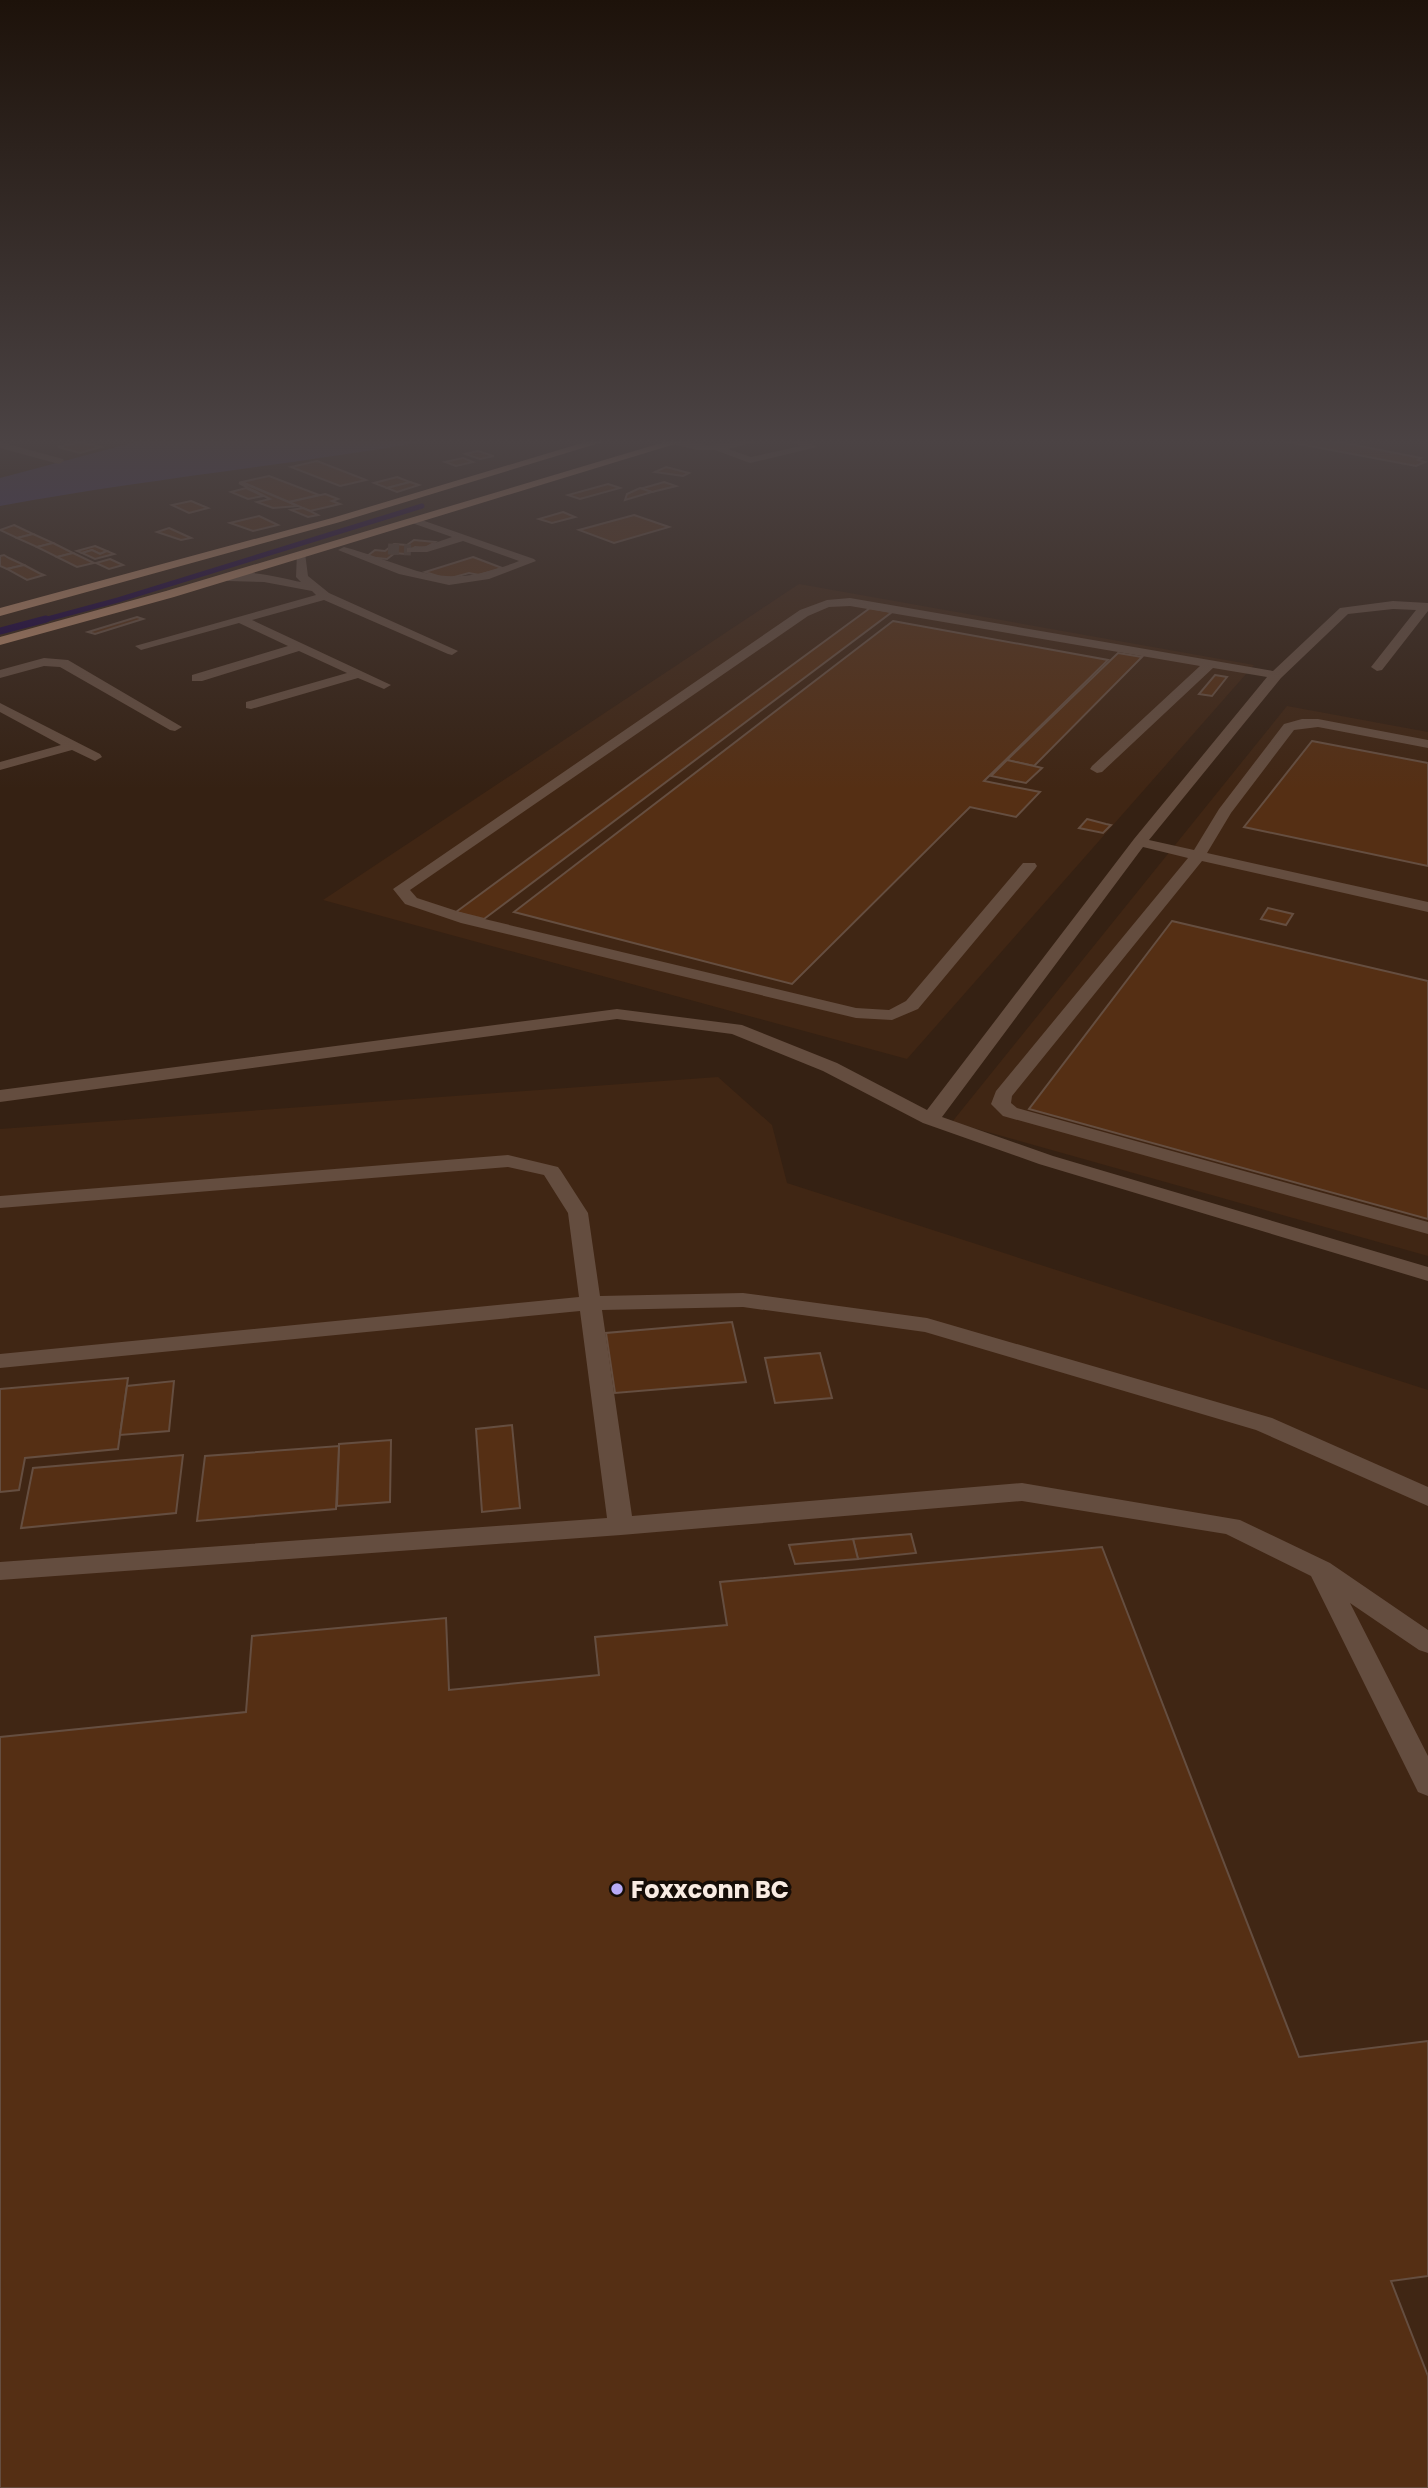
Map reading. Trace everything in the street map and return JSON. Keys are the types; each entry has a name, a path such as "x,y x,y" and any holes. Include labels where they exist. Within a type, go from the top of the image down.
{"main road":[{"path":"0,612 206,556"},
{"path":"0,641 297,556"}],"street":[{"path":"301,556 302,577 321,592"},
{"path":"363,556 439,581 471,579 502,572 530,561 515,556"},
{"path":"228,577 264,578 321,592 452,651"},
{"path":"141,646 240,619 321,592"},
{"path":"1029,866 912,1005 892,1015 856,1013 467,920 411,901 401,889 804,613 827,604 850,602 1276,675"},
{"path":"930,1119 1139,842 1276,675 1344,611 1393,604 1427,607"},
{"path":"1377,667 1427,607"},
{"path":"240,619 384,685"},
{"path":"197,678 298,647"},
{"path":"0,674 44,662 62,663 176,727"},
{"path":"1097,769 1209,664"},
{"path":"251,705 358,674"},
{"path":"0,707 95,757"},
{"path":"0,719 15,715"},
{"path":"1428,744 1318,723 1302,723 1289,727 1224,812 1198,855 1003,1096 1001,1104 1010,1112 1428,1228"},
{"path":"0,766 71,746"},
{"path":"1139,842 1428,907"},
{"path":"0,1096 617,1014 736,1029 830,1067 930,1119 1046,1160 1428,1273"},
{"path":"0,1202 508,1161 551,1171 578,1213 621,1526"},
{"path":"0,1361 592,1303 743,1300 927,1325 1264,1424 1428,1497"},
{"path":"0,1571 621,1526 1022,1492 1231,1526 1321,1570 1428,1643"},
{"path":"1321,1570 1428,1784"}],"shaded area":[{"path":"799,584 1254,665 907,1059 323,900"},
{"path":"1287,706 1428,732 1428,1256 952,1122"},
{"name":"Foxxconn BC","path":"718,1077 772,1125 787,1183 1428,1390 1428,2488 0,2488 0,1129"}],"building":[{"path":"0,556 6,556 24,565 7,569 0,566"},
{"path":"80,556 94,563 77,567 57,557"},
{"path":"367,556 391,556 387,559"},
{"path":"473,557 502,568 479,575 469,573 447,579 425,572"},
{"path":"110,559 123,565 109,569 96,563"},
{"path":"24,565 44,575 27,580 7,569"},
{"path":"870,608 892,612 484,919 456,912"},
{"path":"137,617 143,619 95,634 88,632"},
{"path":"893,621 1108,660 984,781 1040,792 1016,817 970,807 792,984 514,912"},
{"path":"1118,653 1142,657 1034,766 1007,760"},
{"path":"1215,675 1227,677 1212,696 1199,694"},
{"path":"1312,741 1428,763 1428,866 1244,827"},
{"path":"1007,760 1042,768 1026,783 991,776"},
{"path":"1087,819 1111,825 1103,833 1079,828"},
{"path":"1268,908 1293,914 1286,925 1261,919"},
{"path":"1172,921 1428,981 1428,1219 1029,1109"},
{"path":"732,1322 746,1382 615,1393 606,1333"},
{"path":"820,1353 832,1398 775,1403 765,1358"},
{"path":"128,1378 118,1449 25,1458 19,1490 0,1492 0,1389"},
{"path":"174,1381 169,1431 120,1435 127,1386"},
{"path":"512,1425 520,1508 482,1512 476,1429"},
{"path":"391,1440 390,1502 337,1506 339,1444"},
{"path":"339,1446 336,1509 197,1521 205,1456"},
{"path":"183,1455 176,1513 21,1528 33,1468"},
{"path":"911,1534 916,1553 858,1559 853,1539"},
{"path":"853,1539 858,1559 795,1564 789,1545"},
{"name":"Foxxconn BC","path":"1102,1547 1299,2057 1428,2041 1428,2276 1391,2281 1428,2376 1428,2488 0,2488 0,1737 246,1712 252,1636 446,1618 449,1690 599,1675 595,1637 727,1625 720,1582"}],"waterway":[{"path":"40,621 260,556"},
{"path":"0,631 46,619"}],"place":[{"name":"Foxxconn BC","path":"617,1889"}]}
